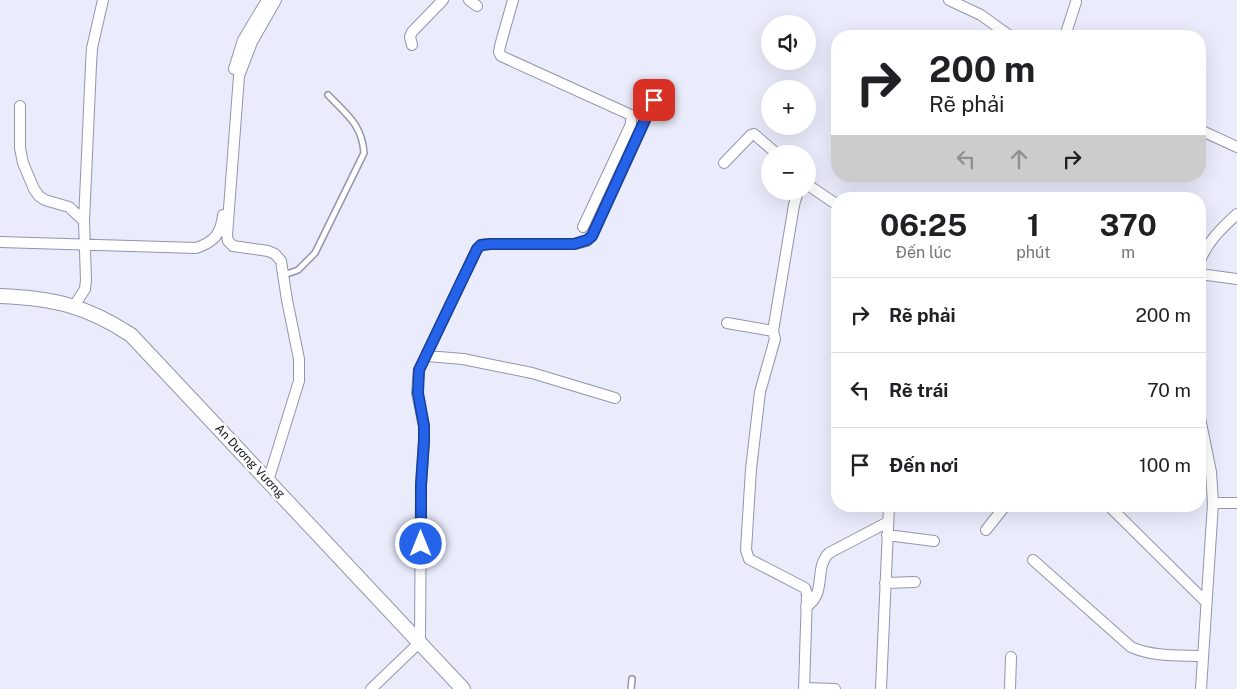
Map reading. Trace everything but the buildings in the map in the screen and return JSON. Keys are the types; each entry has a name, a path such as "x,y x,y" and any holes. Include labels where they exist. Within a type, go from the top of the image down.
{"street":[{"path":"74,306 85,289 86,280 84,222 92,48 103,0"},
{"path":"0,242 196,248 208,244 220,231 223,218 231,86 235,66 243,40 267,0"},
{"path":"268,481 299,381 299,358 287,300 282,261 275,254 233,246 228,241 227,235 239,76 252,42 276,0"},
{"path":"412,45 410,37 412,32 443,0"},
{"path":"513,0 500,46 499,52 501,56 631,114 631,124 583,228"},
{"path":"949,0 981,15 1002,30"},
{"path":"1067,30 1076,2"},
{"path":"371,689 420,642 421,485 424,426 418,393 419,370 473,257 481,245 574,244 587,240 592,236 654,100"},
{"path":"20,106 20,148 23,163 34,189 45,200 69,207 84,222"},
{"path":"1206,133 1237,147"},
{"path":"724,163 751,135 754,134 767,145"},
{"path":"816,190 831,201"},
{"path":"795,200 773,330 775,339 760,392 751,469 746,550 749,559 805,588 807,594 804,689 835,689"},
{"path":"1206,248 1220,230 1237,214"},
{"path":"1206,275 1237,279"},
{"name":"An Dương Vương","path":"0,296 40,299 74,306 110,322 131,335 463,689"},
{"path":"727,323 773,330"},
{"path":"427,356 471,360 532,373 615,398"},
{"path":"1201,689 1213,503 1211,472 1206,447"},
{"path":"1213,503 1237,503"},
{"path":"880,689 889,512"},
{"path":"986,530 1000,512"},
{"path":"1114,512 1206,602"},
{"path":"806,607 816,598 822,563 825,557 829,553 888,522"},
{"path":"887,535 934,541"},
{"path":"1033,560 1131,646 1143,652 1203,656"},
{"path":"885,583 915,582"},
{"path":"1010,689 1011,658"}],"lane":[{"path":"284,275 298,270 315,253 364,153 363,141 357,126 328,95"},
{"path":"631,689 632,679"}],"route":[{"path":"421,544 424,426 418,393 419,370 477,249 481,245 490,244 574,244 587,240 592,236 654,100"}]}
